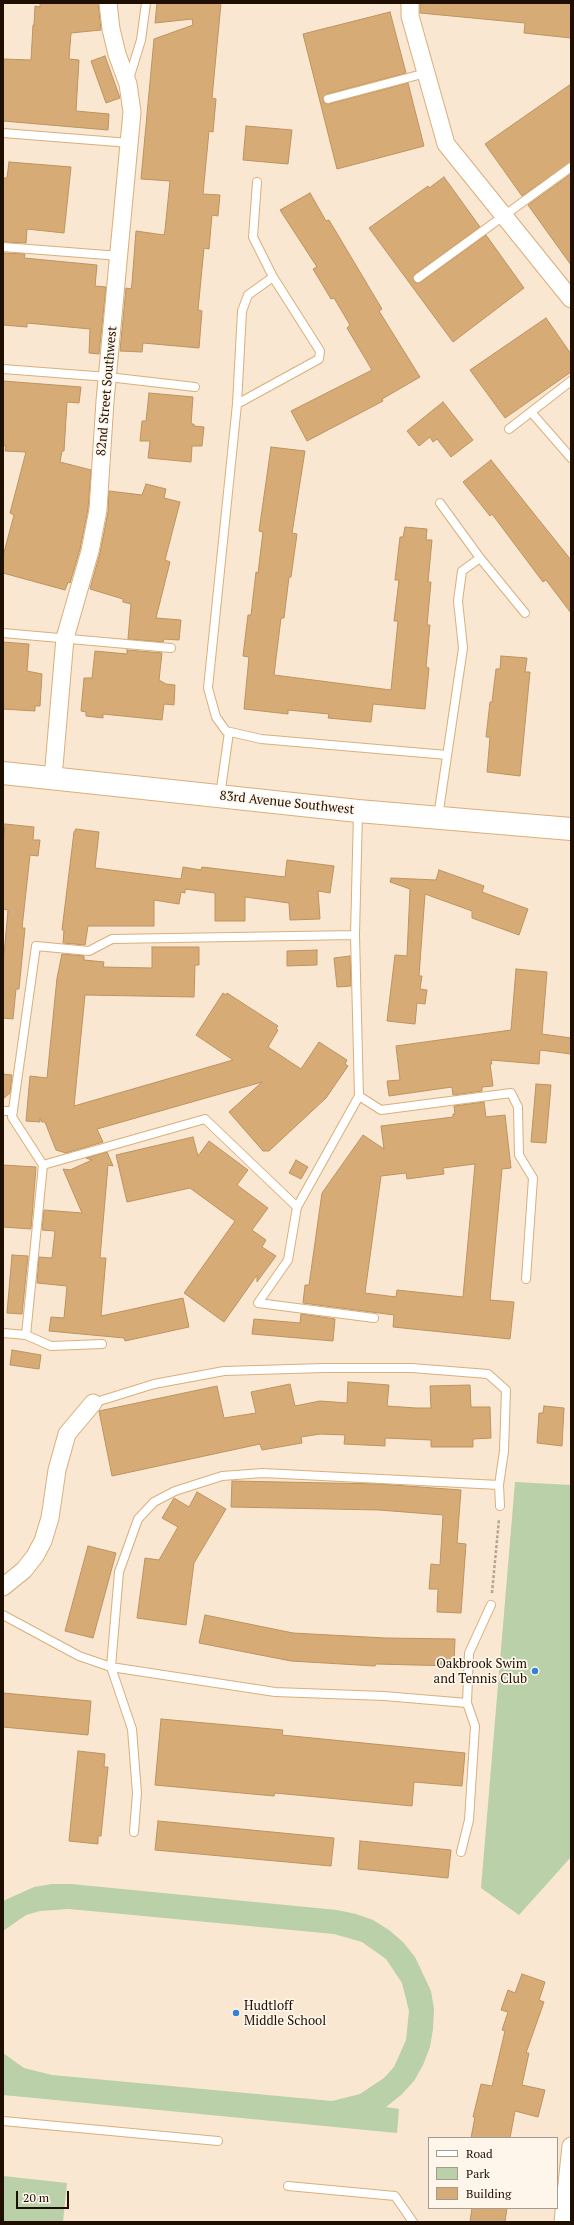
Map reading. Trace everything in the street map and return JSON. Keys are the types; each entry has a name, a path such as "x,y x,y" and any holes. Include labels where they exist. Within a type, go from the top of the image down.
{"street":[{"name":"82nd Street Southwest","path":"53,778 65,638 90,551 98,510 108,377 130,143 132,112 128,84 117,54 108,3"},
{"path":"410,3 410,16 446,144 571,299"},
{"name":"83rd Avenue Southwest","path":"3,773 358,811 571,829"},
{"path":"3,1587 24,1570 35,1556 43,1541 50,1518 57,1470 67,1434 93,1404"},
{"path":"563,2222 571,2146"}],"lane":[{"path":"128,84 141,40 146,3"},
{"path":"328,99 426,73"},
{"path":"3,133 130,143"},
{"path":"418,278 571,167"},
{"path":"237,404 319,359 320,351 272,277 253,237 257,182"},
{"path":"3,247 120,256"},
{"path":"272,277 248,295 242,311 237,404 208,688 216,717 226,731 261,739 447,755"},
{"path":"3,369 108,377 195,386"},
{"path":"509,429 571,381"},
{"path":"531,412 571,458"},
{"path":"440,503 480,558 525,613"},
{"path":"438,818 463,648 458,601 462,571 480,558"},
{"path":"3,633 171,648"},
{"path":"220,796 229,732"},
{"path":"358,811 355,935 359,1096 297,1207 288,1260 258,1303 374,1318"},
{"path":"26,1335 43,1165 12,1117 36,946 89,950 112,939 355,935"},
{"path":"359,1096 381,1110 511,1093 518,1107 519,1155 533,1178 526,1279"},
{"path":"3,1111 13,1111"},
{"path":"43,1165 205,1119 297,1207"},
{"path":"3,1333 26,1335 51,1346 102,1344"},
{"path":"93,1404 154,1384 224,1371 324,1368 412,1368 488,1374 506,1390 504,1451 498,1485 500,1506"},
{"path":"134,1832 137,1793 132,1729 111,1667 119,1572 138,1519 154,1502 175,1491 222,1476 263,1473 498,1485"},
{"path":"461,1852 469,1820 475,1726 467,1703 469,1653 491,1606"},
{"path":"3,1615 79,1656 111,1667 275,1692 384,1696 467,1703"},
{"path":"3,2121 218,2141"},
{"path":"288,2186 395,2196 413,2222"}],"path":[{"path":"491,1606 500,1506"}],"green space":[{"name":"Oakbrook Swim and Tennis Club","path":"515,1482 571,1485 571,1857 519,1915 481,1888"},
{"path":"52,1884 71,1884 337,1910 356,1914 373,1920 389,1930 403,1942 415,1957 431,1991 434,2009 430,2047 423,2065 414,2081 401,2095 386,2107 399,2109 397,2133 3,2095 3,2053 24,2068 52,2075 332,2101 360,2094 384,2078 394,2067 406,2040 409,2011 402,1983 386,1959 362,1942 334,1934 69,1909 40,1911 26,1915 3,1931 3,1901 34,1887"},
{"path":"3,2176 67,2183 63,2222 3,2222"}],"building":[{"path":"40,3 98,3 101,30 71,33 69,59 79,60 76,111 109,114 108,130 3,121 3,59 31,60 35,6 40,7"},
{"path":"157,3 221,3 212,98 216,99 213,132 209,131 203,194 220,195 218,216 212,215 209,249 204,248 198,310 202,311 199,348 143,343 142,352 120,351 126,288 131,289 132,283 136,231 164,235 165,230 170,181 141,179 154,39 193,25 192,19 155,23"},
{"path":"420,3 571,3 571,38 524,33 525,23 420,13"},
{"path":"390,12 406,73 327,94 323,100 324,103 329,104 408,83 424,146 337,169 303,34"},
{"path":"105,56 120,98 106,103 91,61"},
{"path":"571,84 571,162 522,196 485,144"},
{"path":"246,126 292,130 288,164 243,160"},
{"path":"9,162 71,167 64,233 27,229 26,243 3,242 3,178 7,178"},
{"path":"571,174 571,265 528,205"},
{"path":"444,177 480,227 415,274 413,281 416,283 421,282 486,235 524,288 453,342 369,228 428,186 429,188"},
{"path":"310,193 326,221 329,220 382,309 379,311 420,377 382,399 383,401 307,441 291,411 372,370 347,328 350,325 334,298 331,299 313,269 317,267 280,210"},
{"path":"3,253 25,254 24,258 97,265 95,286 106,287 99,354 89,353 90,329 27,323 27,327 3,325"},
{"path":"546,318 571,354 571,372 505,418 470,370"},
{"path":"3,381 81,387 79,403 67,402 64,451 62,451 60,462 91,470 88,509 80,549 70,583 68,582 65,590 3,573 3,556 14,515 10,513 26,452 5,451 6,446 3,446"},
{"path":"149,393 193,397 191,424 194,424 194,426 204,427 202,446 192,446 191,462 148,458 150,441 140,441 142,421 146,421"},
{"path":"443,402 473,440 451,457 437,439 433,442 430,437 419,446 407,431"},
{"path":"271,447 305,451 292,533 297,534 291,577 289,577 284,618 281,618 274,675 391,690 398,621 394,621 399,580 395,580 400,537 403,537 405,527 427,529 426,540 432,540 428,582 431,582 427,625 430,625 426,667 429,668 425,709 373,704 371,722 328,718 329,714 288,710 288,714 244,709 249,657 243,656 248,615 251,615 256,572 258,573 263,532 259,531"},
{"path":"491,460 571,560 571,613 546,580 543,582 492,514 490,516 463,482"},
{"path":"146,484 166,489 164,498 180,502 165,560 170,562 156,618 181,620 179,640 164,639 163,642 128,639 131,604 123,602 123,599 90,589 100,553 108,512 109,491 142,495"},
{"path":"3,642 29,644 27,671 42,674 40,706 35,706 35,711 3,709"},
{"path":"127,650 162,653 159,680 166,684 175,685 174,705 164,704 162,720 103,714 103,718 86,716 86,712 81,711 84,678 92,678 95,651 127,654"},
{"path":"501,656 527,658 525,672 530,672 520,776 487,772 490,737 486,737 490,702 492,702 496,669 500,669"},
{"path":"5,824 34,827 33,840 40,840 38,856 30,855 22,928 25,928 19,989 16,989 13,1019 3,1018 3,965 8,910 3,909 3,845"},
{"path":"76,829 99,832 95,868 181,879 183,867 201,870 202,867 285,877 287,860 334,866 330,893 318,891 320,919 290,920 289,903 245,897 245,921 215,921 215,893 185,889 185,893 181,892 179,904 154,900 154,926 88,926 85,945 63,943 64,930 62,930 74,832"},
{"path":"439,870 484,886 482,892 528,909 519,935 472,918 472,911 425,894 419,976 422,976 420,989 427,990 425,1004 417,1003 415,1024 387,1021 395,955 407,956 410,889 390,882 391,878 436,880"},
{"path":"152,947 199,947 199,965 195,965 194,997 85,995 74,1106 233,1060 196,1035 223,993 226,995 227,993 278,1026 276,1029 278,1030 268,1047 301,1069 319,1042 347,1060 345,1064 348,1066 326,1098 269,1151 263,1151 229,1112 262,1082 97,1129 103,1142 66,1153 56,1150 45,1122 42,1122 40,1118 40,1122 26,1121 30,1076 47,1078 57,978 62,954 84,956 84,960 104,962 103,967 152,968"},
{"path":"317,950 317,965 287,966 287,951"},
{"path":"350,956 351,986 337,987 334,958"},
{"path":"516,969 547,972 542,1034 571,1038 571,1054 540,1050 539,1064 491,1060 492,1064 490,1064 493,1086 482,1087 482,1091 453,1095 452,1087 389,1096 387,1081 400,1080 396,1046 511,1030"},
{"path":"3,1074 12,1075 10,1093 3,1099"},
{"path":"536,1084 551,1085 546,1143 531,1142"},
{"path":"484,1102 486,1117 505,1115 511,1168 502,1169 490,1300 514,1302 510,1339 393,1327 394,1315 303,1303 305,1285 309,1285 322,1193 363,1135 384,1149 381,1126 453,1117 453,1114 455,1114 454,1106","holes":["475,1164 463,1297 397,1290 396,1297 365,1293 381,1176 406,1173 407,1179 444,1174 443,1168"]},
{"path":"193,1137 198,1156 209,1141 248,1170 237,1185 268,1208 252,1230 266,1240 262,1247 276,1256 257,1282 257,1275 224,1322 184,1293 235,1221 190,1188 127,1202 116,1155"},
{"path":"107,1152 113,1166 108,1165 100,1258 106,1258 101,1316 183,1298 189,1327 125,1341 124,1338 49,1331 51,1317 64,1318 67,1286 37,1283 39,1257 52,1258 55,1231 42,1230 44,1210 82,1213 63,1169 70,1170 92,1160 86,1158"},
{"path":"296,1160 308,1167 301,1179 289,1173"},
{"path":"3,1165 36,1167 31,1229 3,1227"},
{"path":"12,1255 28,1256 22,1314 7,1313"},
{"path":"301,1314 335,1319 333,1341 252,1334 254,1319 300,1323"},
{"path":"12,1350 41,1355 39,1369 10,1365"},
{"path":"348,1382 389,1385 387,1406 416,1408 431,1408 430,1386 470,1385 471,1407 490,1407 491,1438 473,1439 473,1447 431,1447 431,1440 385,1438 385,1446 344,1444 345,1435 320,1434 301,1437 302,1443 262,1450 260,1444 112,1476 99,1411 217,1386 224,1418 256,1413 251,1392 290,1384 295,1406 320,1401 347,1403"},
{"path":"544,1406 564,1408 562,1446 537,1443 539,1413 543,1413"},
{"path":"232,1481 379,1484 461,1490 457,1543 466,1544 461,1613 437,1612 438,1589 429,1589 431,1564 440,1565 443,1515 379,1510 231,1507"},
{"path":"197,1492 226,1509 194,1563 186,1625 137,1618 145,1558 159,1560 178,1527 162,1518 174,1498 189,1507"},
{"path":"88,1546 116,1553 93,1638 65,1631"},
{"path":"205,1615 293,1633 385,1638 455,1639 454,1666 376,1664 375,1666 291,1661 199,1643"},
{"path":"3,1693 91,1701 88,1735 3,1727"},
{"path":"161,1719 283,1730 282,1735 465,1753 462,1786 414,1782 412,1806 275,1793 274,1796 155,1785"},
{"path":"78,1751 105,1754 104,1767 108,1767 101,1836 98,1836 98,1844 69,1841"},
{"path":"158,1821 334,1838 331,1866 155,1850"},
{"path":"360,1841 451,1850 448,1878 358,1869"},
{"path":"522,1974 545,1982 539,2000 544,2002 526,2053 529,2053 522,2085 545,2090 538,2117 515,2111 510,2137 471,2137 475,2117 473,2117 481,2084 492,2086 505,2031 502,2030 508,2012 501,2010 508,1990 515,1993"},
{"path":"472,2209 507,2209 505,2222 470,2222"}],"place":[{"name":"Oakbrook Swim and Tennis Club","path":"535,1671"},
{"name":"Hudtloff Middle School","path":"236,2013"}]}
